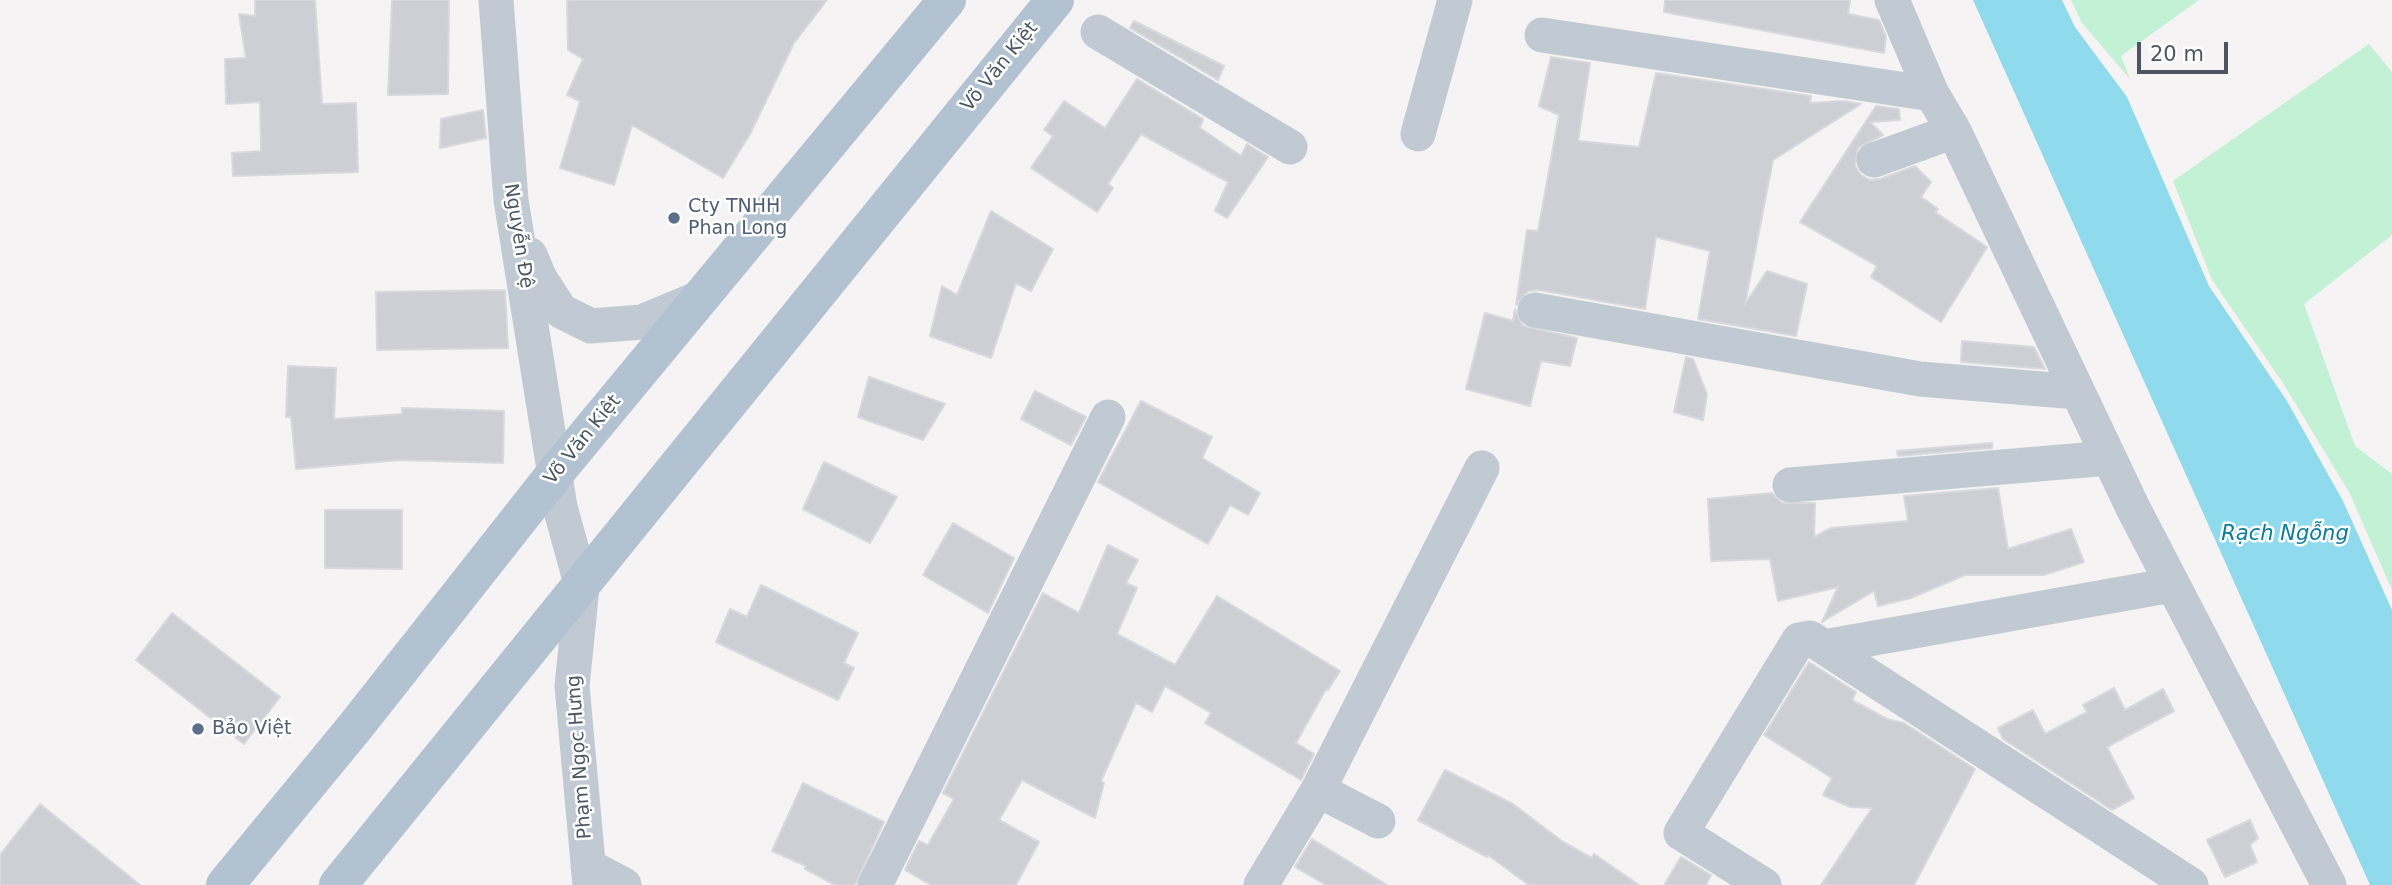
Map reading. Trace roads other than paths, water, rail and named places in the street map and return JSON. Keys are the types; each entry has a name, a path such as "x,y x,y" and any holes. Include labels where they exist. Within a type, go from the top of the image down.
{"main road":[{"name":"Võ Văn Kiệt","path":"225,885 355,727 556,471 947,0"},
{"name":"Võ Văn Kiệt","path":"338,885 1055,0"}],"street":[{"name":"Nguyễn Đệ","path":"496,0 511,200 560,506 582,587"},
{"path":"1418,134 1454,0"},
{"path":"1892,0 1932,94 1954,131 2109,458 2329,885"},
{"path":"1098,32 1290,147"},
{"path":"1542,36 1932,94"},
{"path":"1874,160 1954,131"},
{"path":"511,200 538,277 561,311 591,326 642,321 702,297"},
{"path":"1535,310 1920,379 2078,392"},
{"path":"875,885 1108,417"},
{"path":"1790,485 2109,458"},
{"path":"1261,885 1318,790 1482,468"},
{"path":"1824,647 2172,584"},
{"name":"Phạm Ngọc Hưng","path":"582,587 572,686 589,875"},
{"path":"1764,885 1681,833 1800,640 1810,638 2191,885"},
{"path":"1318,790 1378,821"},
{"path":"589,875 624,885"}],"water":[{"name":"Rạch Ngỗng","path":"1973,0 2062,0 2075,27 2127,97 2209,286 2287,401 2343,501 2392,610 2392,885 2370,885"}],"place":[{"name":"Cty TNHH Phan Long","path":"674,218"},
{"name":"Bảo Việt","path":"198,729"}]}
